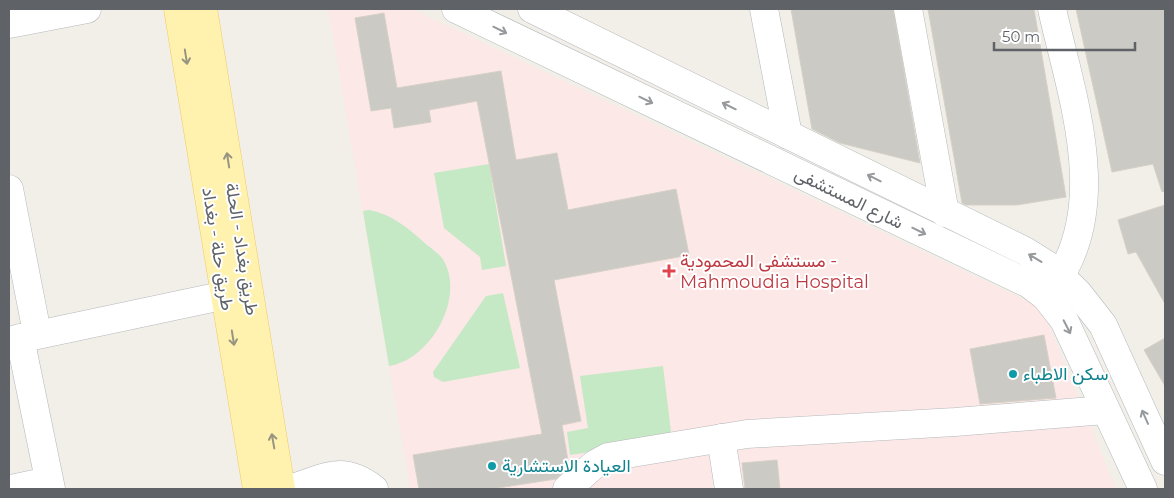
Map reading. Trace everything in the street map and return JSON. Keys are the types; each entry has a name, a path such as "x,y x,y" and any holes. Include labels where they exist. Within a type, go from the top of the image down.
{"main road":[{"name":"طريق حلة - بغداد","path":"178,9 257,489"},
{"name":"طريق بغداد - الحلة","path":"203,9 281,489"}],"street":[{"path":"9,24 87,9"},
{"name":"شارع المستشفى","path":"456,9 1029,284 1078,293 1103,324 1165,461"},
{"name":"شارع المستشفى","path":"532,9 1025,252 1053,287 1058,312 1068,329 1143,489"},
{"path":"764,9 788,135"},
{"path":"908,9 945,213"},
{"path":"1052,9 1078,126 1083,154 1085,183 1078,239 1053,287"},
{"path":"9,189 22,337 50,485 12,489"},
{"path":"22,337 226,295"},
{"path":"568,489 595,464 608,457 747,434 955,422 1105,410"},
{"path":"722,438 729,489"},
{"path":"290,489 346,474 363,481 374,489"}],"shaded area":[{"name":"مستشفى المحمودية - Mahmoudia Hospital","path":"328,9 412,9 1042,308 1116,489 410,489"}],"green space":[{"path":"489,164 506,266 482,270 480,257 444,228 434,173"},
{"path":"369,210 394,219 414,233 441,257 449,276 450,293 447,309 440,326 418,352 404,361 389,366 363,211"},
{"path":"503,293 520,368 443,382 434,377 433,372 486,296"},
{"path":"663,366 672,440 570,455 567,432 588,428 580,376"}],"building":[{"path":"791,9 893,9 920,163 840,143 812,129"},
{"path":"928,9 1034,9 1066,197 1017,205 966,205 962,203"},
{"path":"1076,9 1165,9 1165,191 1162,192 1153,164 1112,172"},
{"path":"384,13 397,88 501,71 516,160 557,153 568,210 676,189 689,255 554,280 581,421 562,425 569,467 556,479 491,489 419,489 413,455 542,434 477,101 429,110 431,122 394,128 391,108 371,111 355,18"},
{"path":"1165,205 1165,304 1136,252 1128,254 1118,220"},
{"name":"سكن الاطباء","path":"1044,335 1056,398 980,404 970,349"},
{"path":"1165,338 1165,386 1144,350"},
{"path":"777,460 780,489 745,489 742,463"}],"place":[{"name":"مستشفى المحمودية - Mahmoudia Hospital","path":"669,271"},
{"name":"سكن الاطباء","path":"1013,374"},
{"name":"العيادة الاستشارية","path":"492,466"}]}
